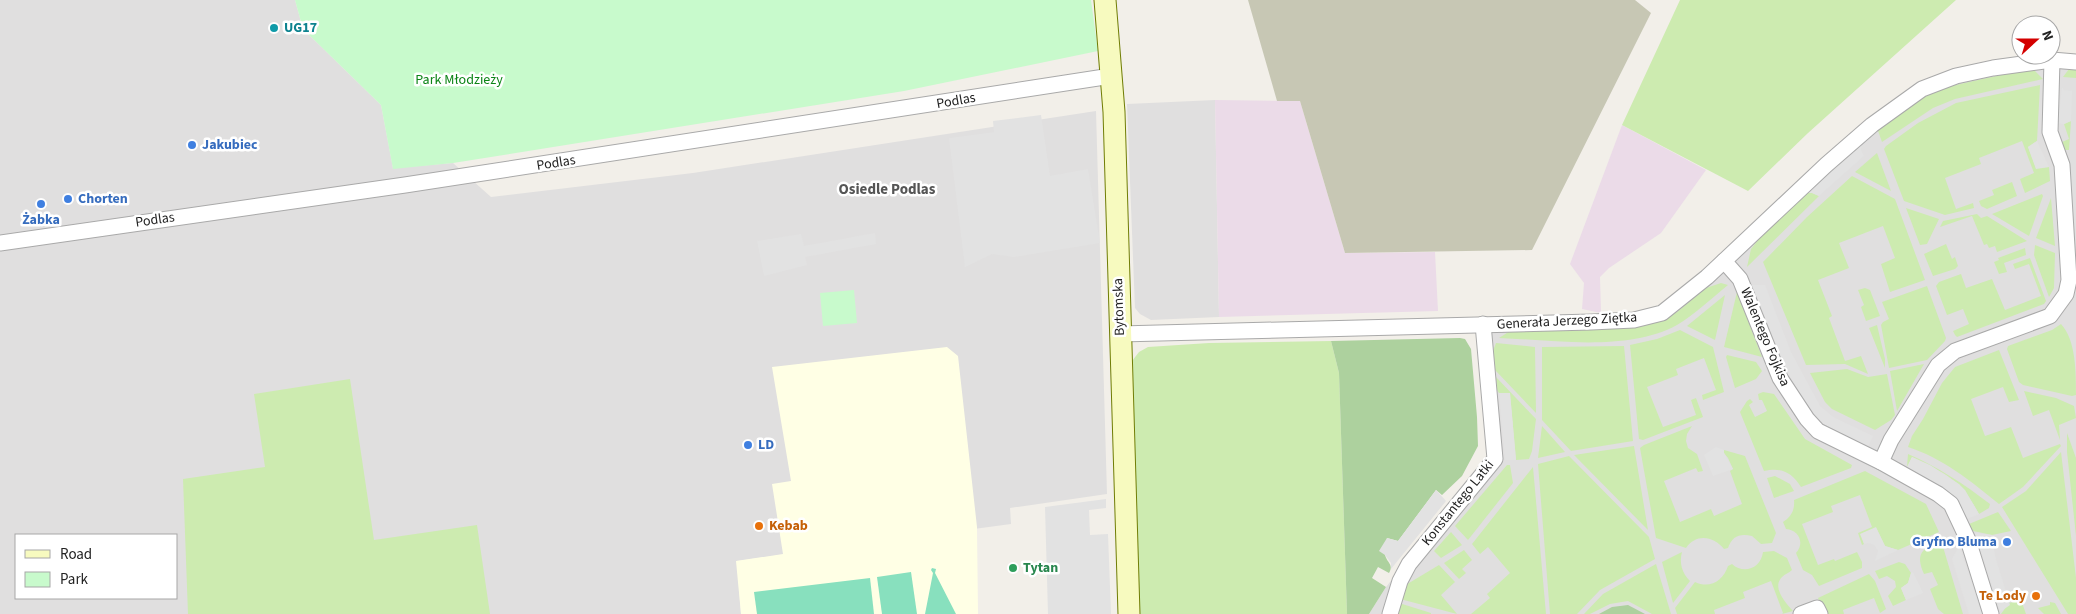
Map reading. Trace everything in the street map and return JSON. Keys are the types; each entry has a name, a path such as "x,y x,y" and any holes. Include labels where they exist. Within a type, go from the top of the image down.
{"street":[{"name":"Bytomska","path":"1106,0 1111,76 1129,614"},
{"name":"Generała Jerzego Ziętka","path":"2061,61 2076,62"},
{"name":"Generała Jerzego Ziętka","path":"1120,334 1634,320 1662,313 1686,295 1724,261 1872,125 1922,89 1956,76 2018,65"},
{"path":"1881,462 1891,440 1938,365 1955,351 2050,316 2066,294 2072,279 2062,165 2050,132 2052,65"},
{"name":"Podlas","path":"0,243 405,186 1111,76"},
{"name":"Walentego Fojkisa","path":"1724,261 1740,279 1780,378 1807,419 1818,431 1881,462 1938,494 1951,504 1968,540 1991,614"},
{"name":"Konstantego Latki","path":"1390,614 1400,581 1409,564 1495,459 1483,324"},
{"path":"1801,614 1817,608 1820,614"}],"shaded area":[{"path":"0,0 295,0 303,29 381,105 393,168 453,163 491,197 693,173 1096,111 1107,494 1010,508 1011,524 737,561 741,614 0,614"},
{"path":"1248,0 1635,0 1651,13 1532,250 1345,253 1300,101 1277,101"},
{"path":"2061,63 2076,65 2076,614 1369,614 1386,587 1489,458 1478,328 1669,313 1837,160 1916,99 1960,80 2035,65 2061,65"},
{"path":"2062,87 2064,90 2072,91 2071,121 2064,124 2058,123"},
{"path":"1215,100 1219,317 1151,320 1140,314 1135,308 1127,104"},
{"path":"1215,100 1300,101 1345,253 1435,252 1438,311 1219,317"},
{"path":"1041,115 1050,176 1088,169 1100,243 1014,257 992,254 965,267 949,138 994,132 993,121"},
{"path":"1622,125 1706,170 1661,233 1609,268 1600,277 1601,313 1582,309 1584,283 1570,264"},
{"path":"1862,141 1861,150 1864,156 1819,196 1807,193"},
{"path":"2037,141 2049,167 2036,169 2028,147"},
{"path":"875,233 876,244 805,257 807,265 764,276 757,241 801,234 804,246"},
{"path":"1752,285 1765,285 1791,352 1820,406 1833,417 1873,436 1868,446 1828,427 1811,412 1785,368"},
{"path":"947,347 958,356 977,527 978,614 741,614 736,561 783,554 772,484 791,481 772,367"},
{"path":"1499,393 1510,393 1516,460 1505,460"},
{"path":"1716,447 1724,450 1733,469 1713,476 1704,455"},
{"path":"1912,457 1930,465 1959,484 1965,490 1979,514 1967,519 1949,492 1907,467"},
{"path":"1436,490 1446,501 1391,569 1391,563 1379,551 1387,538 1398,541"},
{"path":"1106,499 1106,508 1089,510 1090,535 1108,534 1111,614 1048,614 1045,507"},
{"path":"1876,527 1885,546 1898,550 1875,561 1878,551 1874,545 1864,544 1860,534"},
{"path":"1975,533 1992,535 1995,556 2010,605 2003,610 2000,611"},
{"path":"1959,546 1983,614 1969,614 1952,559"},
{"path":"1913,572 1923,593 1906,600 1901,588 1908,583"}],"green space":[{"name":"Park Młodzieży","path":"295,0 1091,0 1098,51 904,91 453,163 393,169 381,105 303,29"},
{"path":"1680,0 1956,0 1808,133 1748,191 1622,125"},
{"path":"2076,66 2076,78 2063,77 2069,69"},
{"path":"2032,68 2043,79 1955,99 1933,108 1882,142 1877,128 1924,97 1951,86"},
{"path":"2040,85 2037,141 2028,147 2036,168 2049,167 2050,181 2025,193 2020,179 2034,173 2022,141 1979,158 1981,164 1945,178 1956,209 1973,203 1974,208 1945,215 1904,201 1884,149 1886,146 1918,123 1956,103"},
{"path":"2071,121 2069,150 2065,150 2062,142 2069,139 2064,124"},
{"path":"1877,153 1891,191 1855,172"},
{"path":"1852,176 1895,199 1925,280 1890,292 1881,264 1895,258 1883,226 1839,243 1849,268 1818,280 1832,316 1829,318 1845,361 1861,356 1868,374 1845,364 1806,365 1763,262 1807,217"},
{"path":"2012,182 2017,196 1987,209 1981,206 1979,201 1994,195 1992,190"},
{"path":"1807,193 1819,196 1747,267 1751,249 1758,240"},
{"path":"2042,194 2043,196 2029,236 1992,214"},
{"path":"2051,198 2055,246 2036,238"},
{"path":"1906,208 1939,219 1927,244 1920,245"},
{"path":"1977,214 1981,218 1987,216 2027,241 1997,252 1995,246 1989,248 1987,244 1984,245 1972,216 1940,227 1943,221"},
{"path":"1946,244 1952,259 1955,257 1958,266 1955,269 1933,276 1924,254"},
{"path":"2035,245 2055,253 2054,288 2049,297 2034,255"},
{"path":"2025,248 2026,255 2004,263 2007,272 1999,274 1994,262 1999,260 1998,258"},
{"path":"2030,258 2046,301 2044,304 1957,337 1953,331 1969,324 1963,309 1947,315 1936,286 1939,282 1961,274 1966,288 1992,279 2005,310 2041,296 2029,264 2015,269 2013,264"},
{"path":"1721,283 1728,285 1684,321 1658,333 1636,339 1614,342 1567,342 1499,338 1510,331 1567,331 1636,327 1677,312 1706,288"},
{"path":"1927,286 1946,338 1945,341 1927,360 1889,368 1881,325 1889,319 1882,302"},
{"path":"1865,288 1870,290 1880,316 1866,321 1861,307 1864,305 1858,290"},
{"path":"854,290 857,323 823,326 820,293"},
{"path":"1737,292 1762,357 1724,347"},
{"path":"1725,295 1715,340 1687,326"},
{"path":"2061,324 2070,339 2074,357 2076,395 2072,396 2023,385 2019,382 2007,349 2008,346 2052,330"},
{"path":"1877,325 1885,359 1885,368 1869,328"},
{"path":"1680,330 1713,347 1724,392 1703,400 1702,395 1716,390 1704,358 1676,369 1678,375 1647,387 1663,427 1696,415 1691,400 1696,398 1703,417 1643,440 1639,439 1630,345 1657,339"},
{"path":"1465,339 1471,349 1478,446 1462,476 1442,495 1436,490 1398,541 1387,538 1385,555 1390,565 1389,573 1378,567 1372,578 1386,587 1369,614 1347,614 1339,373 1331,341"},
{"path":"1331,341 1339,373 1347,614 1137,614 1129,365 1139,352 1148,347 1209,343"},
{"path":"1496,343 1535,347 1536,413 1495,370 1493,351"},
{"path":"1624,346 1633,441 1571,451 1542,420 1542,347"},
{"path":"1999,350 2019,400 2009,402 2003,387 1971,399 1985,436 2011,427 2023,458 2060,444 2061,446 2023,487 1999,504 1967,479 1933,457 1908,447 1912,436 1942,383 1955,367"},
{"path":"1727,355 1756,362 1762,371 1756,379 1735,388"},
{"path":"1924,364 1897,411 1890,371"},
{"path":"1847,369 1868,377 1887,374 1895,415 1891,420 1875,430 1832,409 1825,402 1810,373"},
{"path":"1496,377 1536,419 1532,451 1529,459 1516,460 1510,394 1499,393"},
{"path":"350,379 374,540 477,525 490,614 188,614 183,479 265,467 254,394"},
{"path":"2024,391 2056,398 2074,406 2076,418 2059,425 2060,440 2049,410 2033,416"},
{"path":"1763,392 1774,394 1805,439 1852,465 1851,468 1801,487 1786,472 1781,470 1764,471 1740,412 1750,399 1753,402 1749,405 1755,417 1767,411 1762,400 1759,400 1758,394"},
{"path":"1542,426 1565,452 1538,458"},
{"path":"1692,426 1687,434 1686,441 1688,448 1697,454 1703,471 1698,472 1696,468 1664,481 1680,522 1711,509 1714,516 1742,504 1730,471 1733,469 1724,450 1745,456 1776,533 1772,543 1761,544 1752,536 1744,535 1734,538 1728,548 1724,549 1715,541 1705,538 1695,540 1686,548 1656,538 1640,448"},
{"path":"2067,433 2076,458 2076,536 2067,452"},
{"path":"1634,446 1648,530 1574,455"},
{"path":"2061,452 2076,578 2076,614 2068,614 2002,507 2026,491"},
{"path":"1908,454 1930,464 1961,483 1990,504 1989,508 1979,514 1959,485 1935,468 1912,457 1907,467"},
{"path":"1569,456 1649,537 1655,559 1600,590 1577,614 1550,614 1538,464"},
{"path":"1507,465 1510,465 1513,483 1468,540 1455,526"},
{"path":"1533,467 1546,614 1471,614 1490,598 1487,594 1510,573 1488,547 1480,554 1472,544"},
{"path":"1865,471 1926,504 1939,532 1898,550 1885,546 1876,528 1861,534 1864,544 1862,545 1858,533 1872,527 1860,495 1831,506 1833,512 1802,524 1818,565 1834,559 1835,561 1857,552 1862,562 1862,568 1819,586 1812,575 1803,570 1796,553 1800,545 1797,534 1786,529 1783,522 1792,513 1794,500"},
{"path":"1775,476 1790,484 1794,491 1774,498 1767,478"},
{"path":"1998,512 2011,531 1992,535 1973,531 1969,524"},
{"path":"1451,532 1462,545 1441,558 1434,551"},
{"path":"1941,540 1963,614 1944,614 1938,609 1930,589 1938,585 1932,572 1924,574 1921,567 1920,556 1922,552"},
{"path":"1464,550 1472,560 1462,569 1466,573 1459,579 1444,563"},
{"path":"1774,551 1787,558 1792,570 1782,577 1778,586 1781,596 1793,611 1782,614 1771,581 1743,592 1745,598 1714,610 1715,614 1677,614 1675,608 1695,582 1706,585 1711,584 1723,576 1728,566 1732,564 1742,569 1751,568 1762,558 1763,552"},
{"path":"1682,552 1682,568 1690,581 1673,603 1662,562"},
{"path":"1899,562 1905,564 1911,573 1908,583 1901,588 1906,600 1893,606 1888,596 1896,587 1895,581 1887,576 1879,579 1875,571"},
{"path":"1656,564 1671,614 1652,614 1628,601 1610,604 1590,614 1584,614 1603,594"},
{"path":"1439,565 1455,582 1441,595 1457,614 1400,599 1404,586"},
{"path":"932,568 936,569 935,573 956,614 925,614 933,573"},
{"path":"911,572 917,614 882,614 877,577"},
{"path":"1869,574 1875,581 1886,609 1880,613 1874,598 1843,610 1844,614 1824,614 1818,598"},
{"path":"870,578 874,614 757,614 754,592"},
{"path":"2021,600 2026,614 2001,614 2009,603"},
{"path":"2050,602 2055,603 2061,614 2044,614 2038,608 2050,605"},
{"path":"1399,603 1431,613 1431,614 1396,614"},
{"path":"1628,605 1645,614 1599,614 1612,607"}],"place":[{"name":"UG17","path":"274,28"},
{"name":"Jakubiec","path":"192,145"},
{"name":"Chorten","path":"68,199"},
{"name":"Żabka","path":"41,204"},
{"name":"LD","path":"748,445"},
{"name":"Kebab","path":"759,526"},
{"name":"Gryfno Bluma","path":"2007,542"},
{"name":"Tytan","path":"1013,568"},
{"name":"Te Lody","path":"2036,596"}],"district":[{"name":"Osiedle Podlas","path":"887,189"}]}
